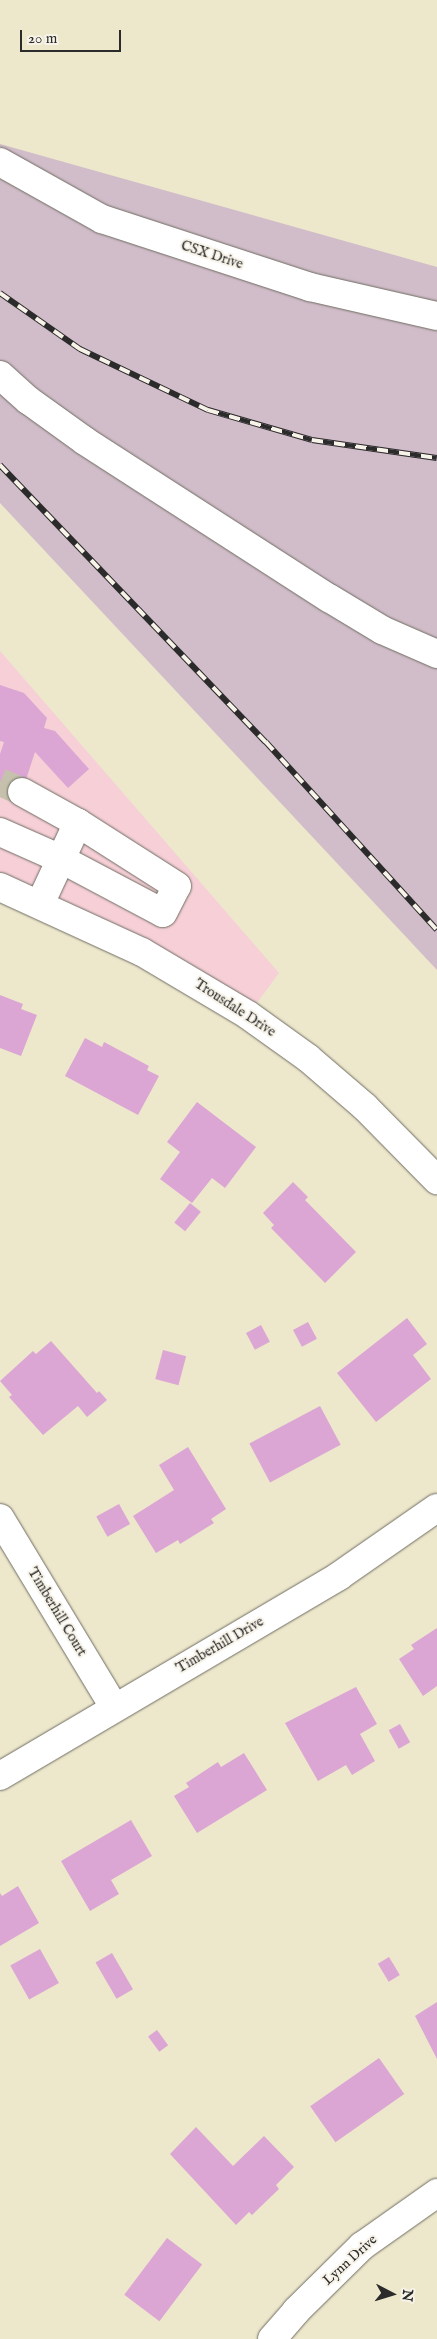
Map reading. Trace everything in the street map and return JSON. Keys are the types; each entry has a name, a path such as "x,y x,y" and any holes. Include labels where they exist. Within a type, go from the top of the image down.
{"street":[{"name":"CSX Drive","path":"0,162 102,219 310,287 437,316"},
{"path":"0,375 28,400 85,441 329,598 389,634 437,654"},
{"path":"22,792 69,842"},
{"path":"0,812 69,842"},
{"path":"0,832 69,842"},
{"path":"40,904 69,842"},
{"name":"Trousdale Drive","path":"0,887 142,952 248,1015 308,1058 364,1107 437,1180"},
{"name":"Timberhill Drive","path":"0,1776 114,1707 339,1576 437,1508"},
{"name":"Timberhill Court","path":"0,1518 114,1707"},
{"name":"Lynn Drive","path":"272,2339 296,2311 362,2246 437,2192"}],"shaded area":[{"path":"0,144 437,267 437,970 0,503"},
{"path":"0,651 279,973 248,1015 0,887"}],"building":[{"path":"0,685 24,693 47,718 44,728 55,731 89,769 68,788 35,752 20,798 0,792 0,754 4,742 0,741"},
{"path":"0,995 23,1004 21,1009 37,1015 21,1056 0,1048"},
{"path":"85,1038 102,1047 104,1042 149,1066 147,1070 159,1076 138,1115 65,1076"},
{"path":"197,1102 256,1147 225,1188 212,1178 192,1203 160,1179 180,1152 167,1142"},
{"path":"293,1182 308,1197 305,1200 356,1252 325,1283 271,1228 274,1225 263,1213"},
{"path":"190,1203 201,1212 185,1231 174,1222"},
{"path":"407,1318 427,1344 413,1355 431,1379 376,1422 337,1373"},
{"path":"308,1322 317,1339 302,1347 293,1330"},
{"path":"261,1325 270,1342 255,1350 246,1333"},
{"path":"51,1341 97,1393 99,1391 107,1400 87,1417 78,1406 43,1435 9,1397 12,1395 0,1381 33,1351 36,1354"},
{"path":"163,1350 186,1356 178,1385 155,1379"},
{"path":"320,1406 341,1445 270,1482 249,1444"},
{"path":"188,1447 226,1509 211,1519 214,1523 180,1544 178,1540 156,1553 133,1516 174,1490 159,1465"},
{"path":"119,1504 130,1524 107,1537 96,1517"},
{"path":"437,1628 437,1686 423,1696 399,1659 414,1649 411,1645"},
{"path":"356,1687 377,1724 360,1734 375,1761 352,1775 346,1765 318,1781 285,1723"},
{"path":"400,1724 410,1742 399,1749 389,1730"},
{"path":"244,1753 267,1790 197,1833 174,1796 189,1787 186,1783 218,1762 221,1767"},
{"path":"131,1820 152,1856 111,1880 119,1894 90,1911 61,1861"},
{"path":"18,1886 39,1923 0,1946 0,1893 2,1896"},
{"path":"40,1949 59,1983 29,2000 10,1965"},
{"path":"112,1953 133,1989 117,1999 96,1962"},
{"path":"389,1957 400,1975 389,1982 378,1964"},
{"path":"437,2002 437,2059 415,2016"},
{"path":"157,2030 168,2045 159,2052 148,2036"},
{"path":"379,2058 404,2094 335,2142 310,2106"},
{"path":"196,2127 233,2166 264,2136 294,2167 276,2185 279,2189 252,2215 249,2212 236,2225 170,2154"},
{"path":"167,2238 202,2264 159,2321 124,2295"}],"tunnel":[{"path":"0,782 22,792"}],"railway":[{"path":"0,293 80,349 208,410 312,440 437,458"},
{"path":"0,465 266,742 437,930"}]}
